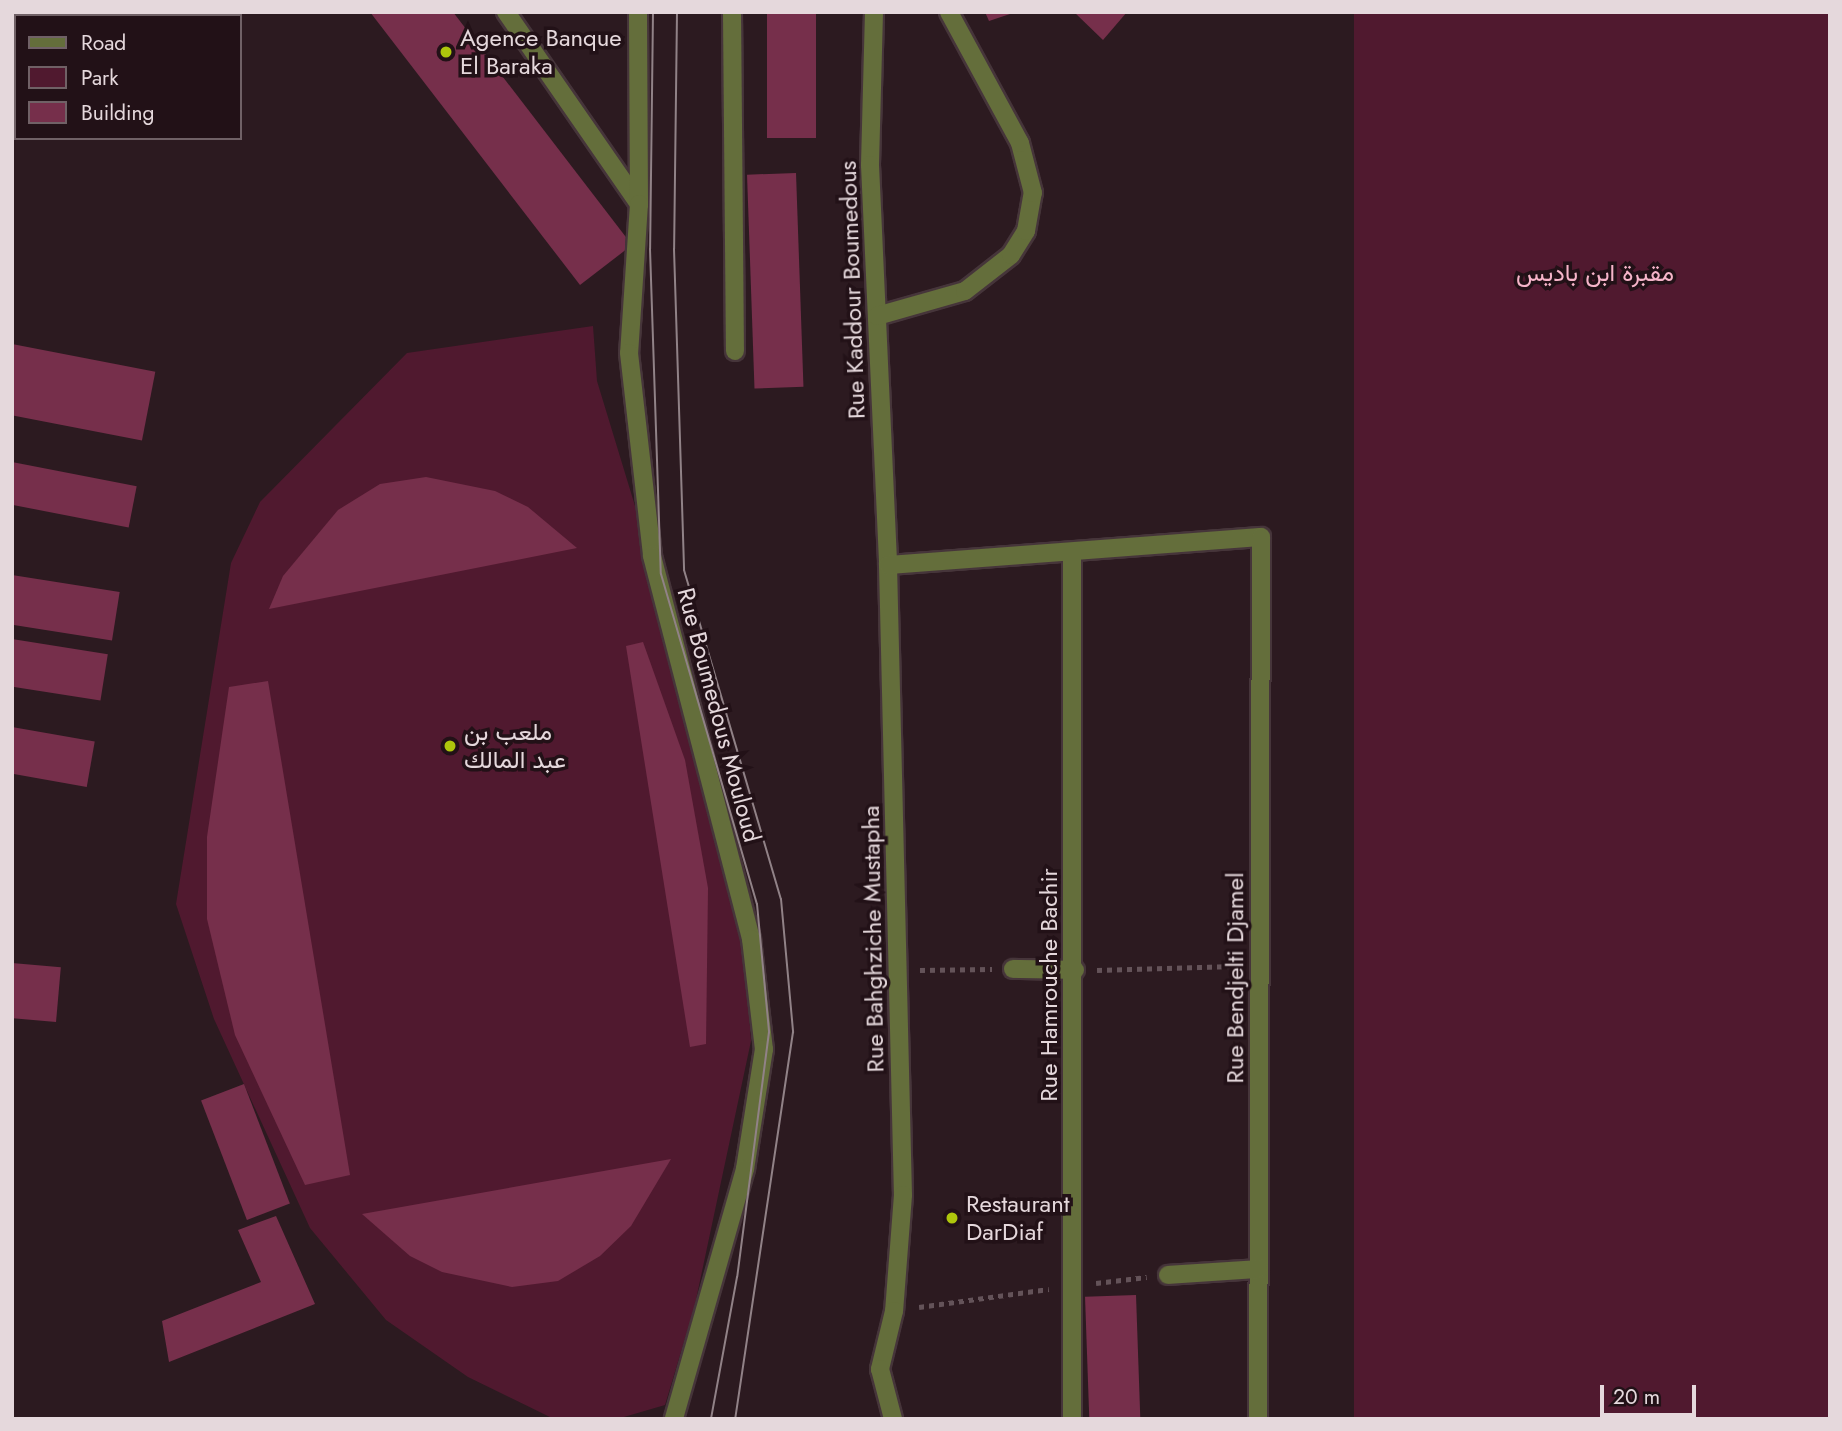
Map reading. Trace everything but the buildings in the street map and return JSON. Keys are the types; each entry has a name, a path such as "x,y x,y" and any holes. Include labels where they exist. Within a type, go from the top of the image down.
{"street":[{"path":"506,12 639,204"},
{"name":"Rue Boumedous Mouloud","path":"638,12 639,204 629,353 652,556 751,939 764,1049 745,1169 674,1419"},
{"path":"732,12 734,351"},
{"name":"Rue Kaddour Boumedous","path":"874,12 870,165 888,565"},
{"path":"877,316 965,291 1012,256 1026,231 1033,193 1020,143 949,12"},
{"name":"Rue Bendjelti Djamel","path":"1072,552 1261,537 1258,1419"},
{"path":"888,565 1072,552"},
{"name":"Rue Hamrouche Bachir","path":"1072,552 1075,970 1072,1419"},
{"name":"Rue Bahghziche Mustapha","path":"888,565 900,970 903,1195 894,1311 880,1368 893,1419"},
{"path":"1013,969 1075,970"},
{"path":"1168,1275 1259,1269"}],"path":[{"path":"1075,970 1259,965"},
{"path":"900,970 1013,969"},
{"path":"894,1311 1168,1275"}],"green space":[{"name":"مقبرة ابن باديس","path":"1354,12 1830,12 1830,1419 1354,1419"},
{"name":"ملعب بن عبد المالك","path":"593,326 597,381 660,588 744,941 751,1041 694,1309 665,1405 617,1419 554,1419 468,1377 386,1320 310,1228 214,1019 176,904 231,563 260,502 407,353"}],"tram line":[{"path":"653,12 650,249 661,574 757,904 769,1032 737,1277 711,1419"},
{"path":"677,12 674,249 684,570 781,899 793,1032 735,1419"}],"place":[{"name":"Agence Banque El Baraka","path":"446,52"},
{"name":"ملعب بن عبد المالك","path":"450,746"},
{"name":"Restaurant DarDiaf","path":"952,1218"}]}
